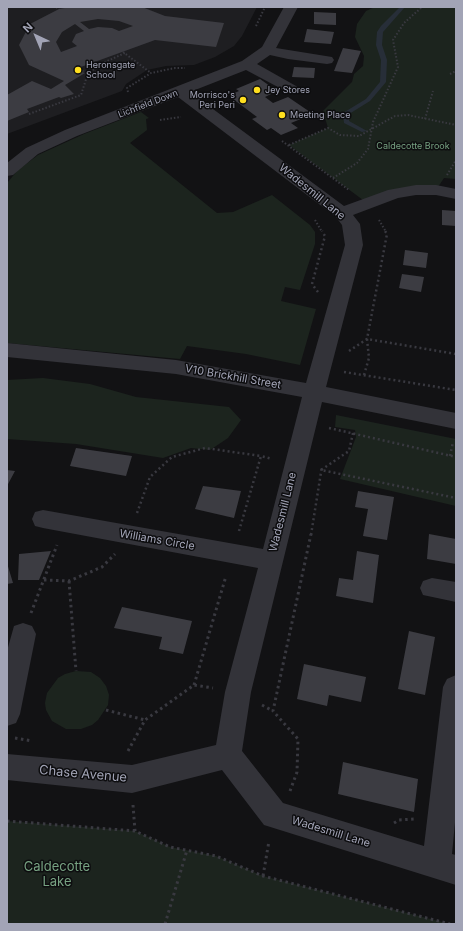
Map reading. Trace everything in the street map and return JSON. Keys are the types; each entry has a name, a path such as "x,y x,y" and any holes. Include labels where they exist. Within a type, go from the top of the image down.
{"street":[{"name":"Lichfield Down","path":"7,171 32,151 71,133 247,64 268,50 291,7"},
{"path":"268,50 288,55 327,60"},
{"path":"247,64 291,89"},
{"name":"Wadesmill Lane","path":"180,91 342,212 351,224 354,245 271,560 238,692 228,755 274,815 446,867"},
{"path":"342,212 394,194 416,190 436,190 456,194"},
{"name":"V10 Brickhill Street","path":"7,350 176,367 278,385 456,421"},
{"name":"Williams Circle","path":"43,519 271,560"},
{"path":"432,588 456,592"},
{"path":"7,714 22,634"},
{"path":"446,867 456,687"},
{"name":"Chase Avenue","path":"7,767 132,779 228,755"}],"path":[{"path":"310,188 334,178 358,163 370,145 372,127 398,67 394,40 397,32 422,7"},
{"path":"29,114 81,95 88,74 104,62 124,53 151,73"},
{"path":"450,74 456,71"},
{"path":"425,119 433,91"},
{"path":"289,145 328,128 347,137 359,136 372,127 395,116 408,115 456,125"},
{"path":"312,217 318,222 325,236 312,284 319,294"},
{"path":"364,375 368,358 367,339 456,354"},
{"path":"341,372 456,390"},
{"path":"329,428 456,457"},
{"path":"353,433 349,451 321,470 456,498"},
{"path":"44,580 69,581 102,567 113,557 128,535 150,477 172,457 205,448 261,456 277,460"},
{"path":"135,831 132,779 125,756 145,720 194,685 261,456"},
{"path":"22,634 60,539 43,519"},
{"path":"69,581 76,671"},
{"path":"194,685 238,692 272,711"},
{"path":"106,710 145,720"},
{"path":"7,821 135,831 170,847 216,856 263,876 450,924"},
{"path":"164,924 187,850"}],"shaded area":[{"name":"Heronsgate School","path":"7,7 257,7 242,36 234,46 215,57 194,65 166,66 147,70 126,84 122,91 7,134"}],"green space":[{"name":"Caldecotte Brook","path":"375,7 456,7 456,179 444,178 436,190 367,203 289,145 328,128 323,111 352,82 354,74 363,66 364,56 355,37 357,24 366,11"},
{"path":"141,112 149,118 146,119 147,130 130,143 217,213 233,212 272,195 310,225 315,232 315,244 300,290 285,287 281,301 316,309 300,365 246,354 187,346 180,359 7,343 7,183 18,170 38,155 84,134"},
{"path":"43,378 90,384 136,397 229,407 241,420 228,438 210,450 191,448 163,458 76,444 7,439 7,380"},
{"path":"336,415 456,439 456,506 340,479 356,437 355,430 335,427"},
{"path":"76,671 91,672 100,678 106,686 109,695 108,705 98,720 92,725 81,729 66,729 52,721 46,710 45,703 47,693 58,678"},
{"name":"Caldecotte Lake","path":"7,821 135,831 170,847 216,856 263,876 450,924 7,924"}],"building":[{"path":"70,7 142,7 165,16 224,23 216,47 155,40 78,68 85,71 82,72 85,73 65,85 74,94 61,98 59,97 27,109 29,112 7,121 7,95 32,81 51,89 64,81 29,65 19,45 30,24 59,9","holes":["98,19 119,21 133,26 119,31 112,28 98,27 89,29 80,22","75,24 84,31 76,34 72,42 77,46 61,52 56,42 62,32"]},
{"path":"314,12 336,13 336,25 314,24"},
{"path":"307,29 334,32 331,44 304,42"},
{"path":"343,48 361,51 352,73 334,71"},
{"path":"294,67 315,68 314,78 292,77"},
{"name":"Meeting Place","path":"260,79 277,91 265,97 273,103 288,97 313,114 291,123 298,128 281,135 271,128 267,130 252,119 257,117 233,99 237,97 232,94 239,91 236,89"},
{"path":"442,210 456,211 456,226 442,225"},
{"path":"405,250 428,253 426,268 403,265"},
{"path":"402,274 424,277 421,292 399,288"},
{"path":"76,448 132,456 126,476 70,466"},
{"path":"7,470 15,471 7,486"},
{"path":"203,486 241,491 234,518 195,509"},
{"path":"358,491 394,497 387,540 363,536 368,509 355,507"},
{"path":"429,534 456,539 456,564 427,559"},
{"path":"51,551 39,580 18,580 19,554"},
{"path":"357,551 379,555 373,603 336,596 339,578 353,580"},
{"path":"7,563 13,583 7,584"},
{"path":"122,607 192,621 183,654 159,649 162,637 114,628"},
{"path":"409,631 435,637 425,695 398,689"},
{"path":"304,664 366,677 361,702 329,695 327,706 297,699"},
{"path":"343,762 418,779 414,812 338,794"}],"waterway":[{"path":"364,131 346,122 346,113 368,100 383,82 384,60 379,45 380,32 403,7"}],"place":[{"name":"Heronsgate School","path":"78,70"},
{"name":"Jey Stores","path":"257,90"},
{"name":"Morrisco's Peri Peri","path":"243,100"},
{"name":"Meeting Place","path":"282,115"}]}
